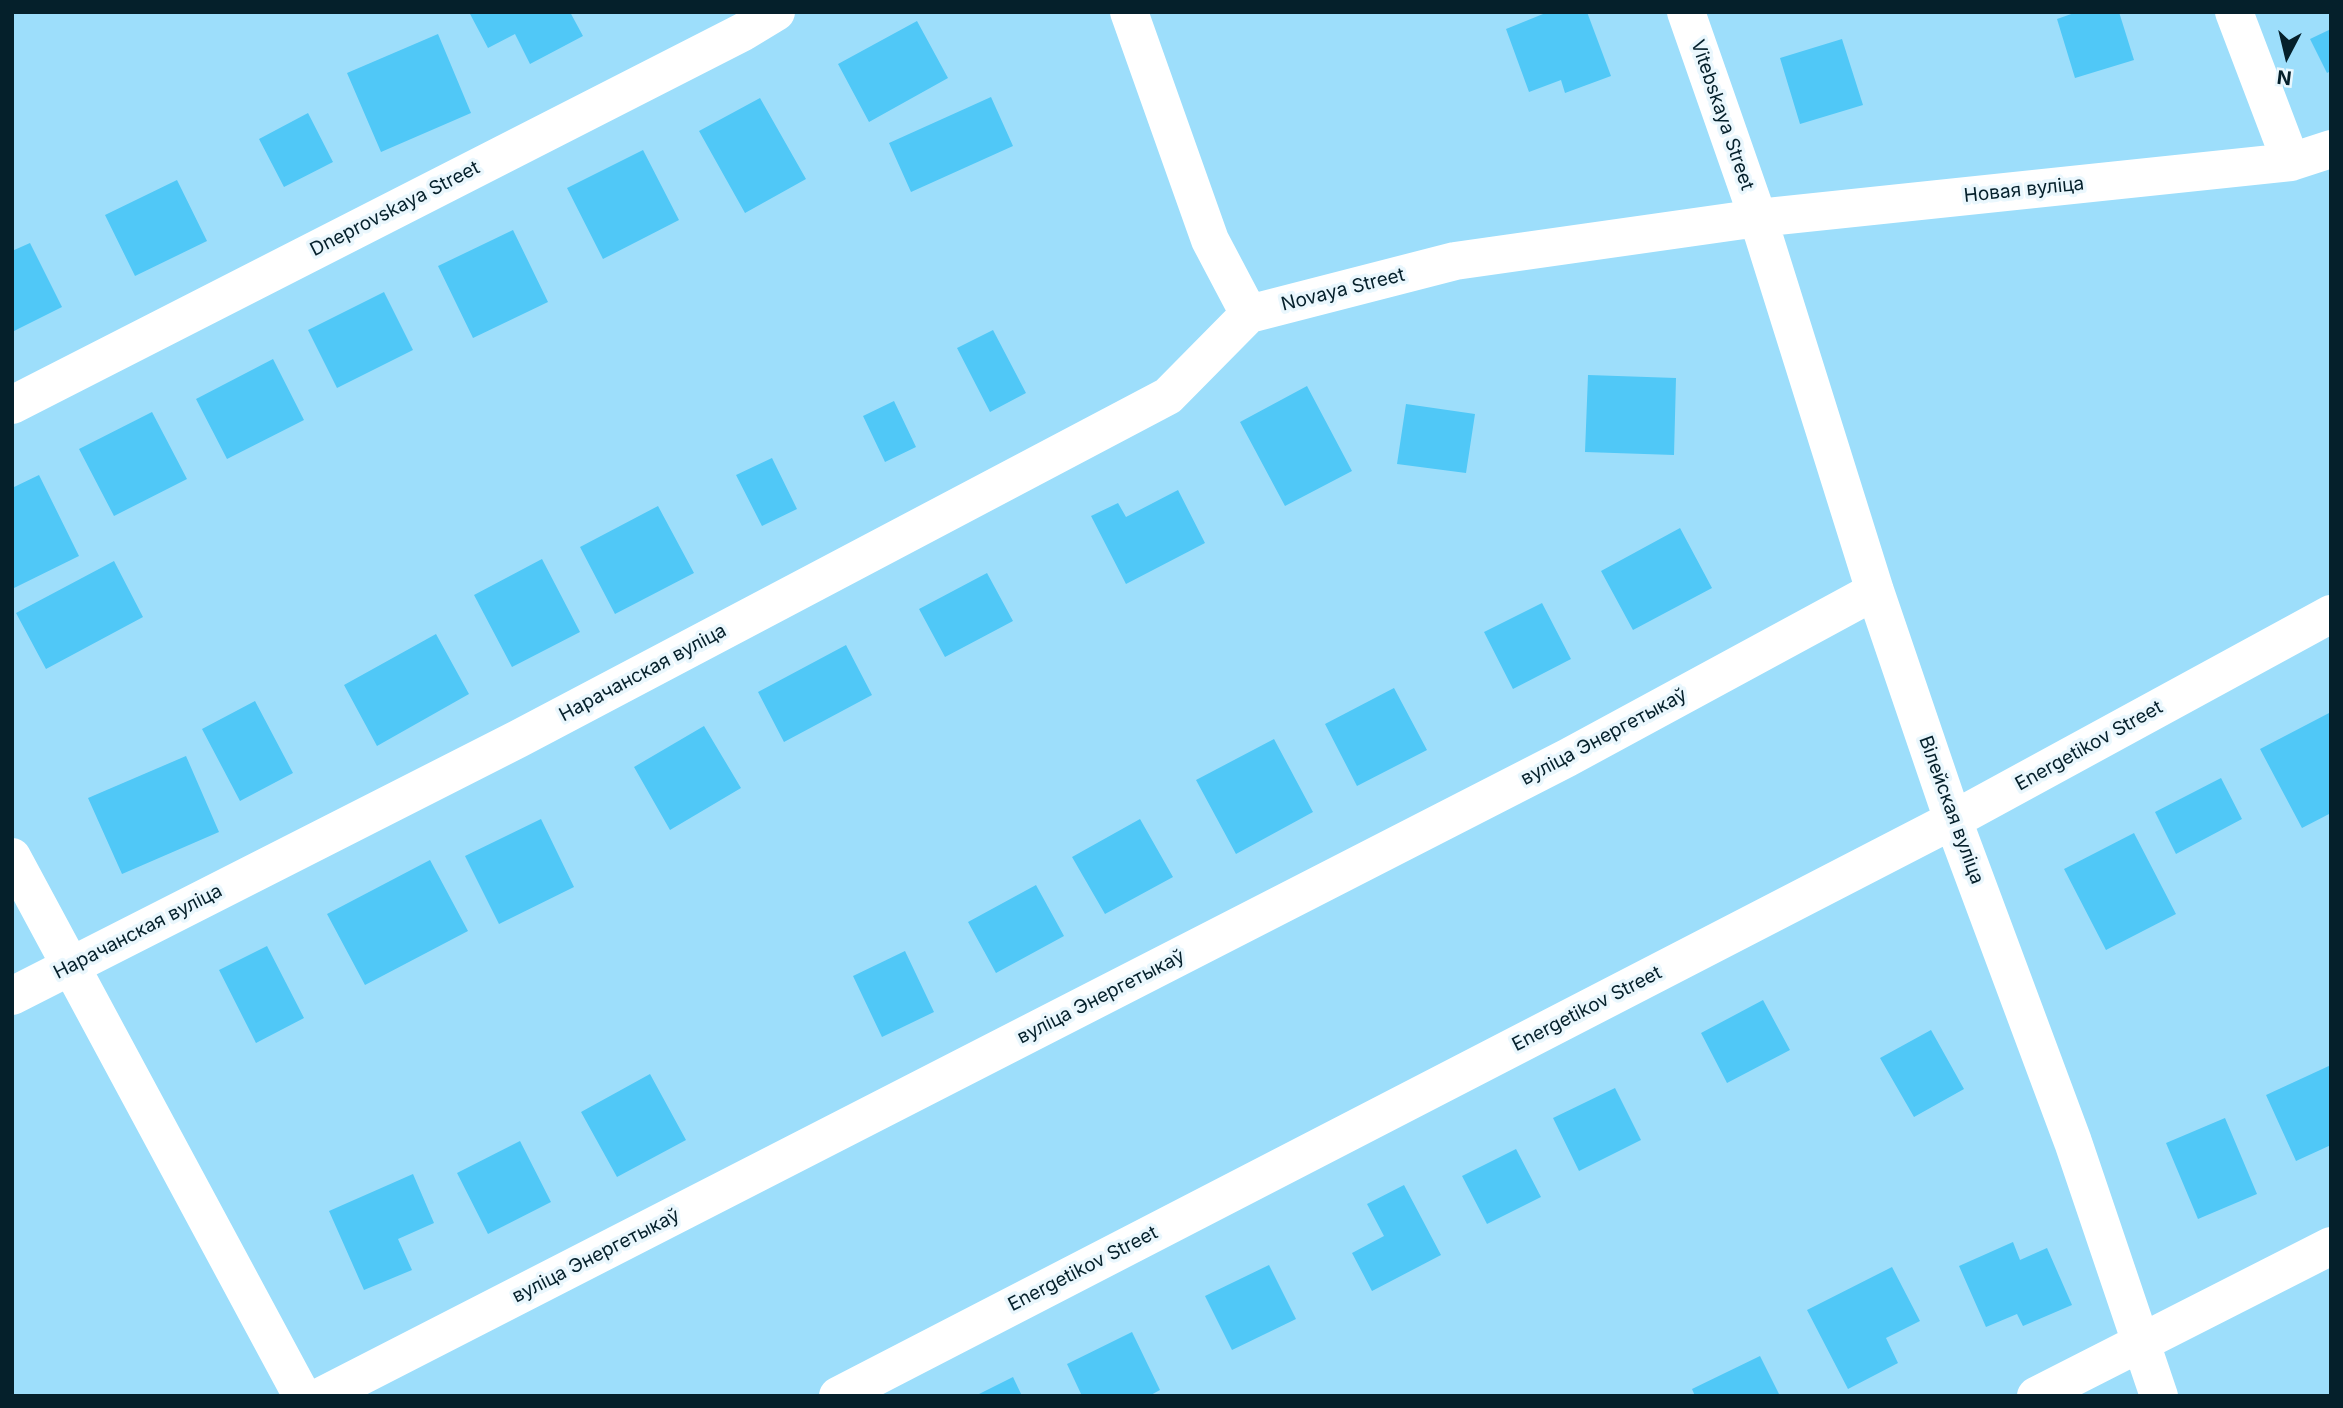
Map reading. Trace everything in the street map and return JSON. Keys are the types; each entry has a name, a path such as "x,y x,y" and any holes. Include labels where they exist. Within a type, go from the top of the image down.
{"street":[{"name":"Dneprovskaya Street","path":"12,405 743,32 776,12"},
{"path":"1129,12 1210,240 1249,314"},
{"name":"Vitebskaya Street","path":"1686,12 1758,218"},
{"path":"2234,12 2291,162"},
{"name":"Новая вуліца","path":"1758,218 2291,162 2331,149"},
{"name":"Novaya Street","path":"1249,314 1455,261 1758,218"},
{"name":"Вілейская вуліца","path":"1758,218 1875,591 1953,820 2073,1142 2159,1396"},
{"name":"Нарачанская вуліца","path":"12,996 518,739 1168,396 1249,314"},
{"name":"вуліца Энергетыкаў","path":"322,1396 1567,758 1875,591"},
{"name":"Energetikov Street","path":"838,1396 1953,820 2331,614"},
{"path":"12,858 302,1396"},
{"path":"2036,1396 2331,1246"}],"building":[{"path":"469,12 570,12 583,36 530,64 515,34 488,48"},
{"path":"1548,12 1587,12 1611,76 1565,93 1561,80 1529,92 1506,29"},
{"path":"2077,12 2119,12 2134,60 2075,78 2057,19"},
{"path":"917,21 948,78 869,122 838,64"},
{"path":"2331,29 2331,71 2327,73 2310,39"},
{"path":"438,34 471,113 381,152 347,73"},
{"path":"1842,39 1863,105 1800,124 1780,58"},
{"path":"991,97 1013,146 911,192 889,143"},
{"path":"760,98 806,179 745,213 699,131"},
{"path":"308,113 333,162 284,187 259,139"},
{"path":"643,150 679,220 603,259 567,188"},
{"path":"177,180 207,241 135,276 105,215"},
{"path":"513,230 548,302 473,338 438,266"},
{"path":"30,243 62,307 12,332 12,251"},
{"path":"384,292 413,350 337,388 308,330"},
{"path":"993,330 1026,393 990,412 957,348"},
{"path":"273,359 304,420 227,459 196,399"},
{"path":"1588,375 1676,378 1674,455 1585,452"},
{"path":"1307,386 1352,471 1285,506 1240,422"},
{"path":"894,401 916,447 885,462 863,416"},
{"path":"1406,404 1475,414 1466,473 1397,464"},
{"path":"152,412 187,479 114,516 79,449"},
{"path":"772,458 797,509 762,526 736,475"},
{"path":"39,475 79,556 12,589 12,488"},
{"path":"1178,490 1205,543 1126,584 1091,516 1118,503 1126,517"},
{"path":"658,506 694,573 615,614 580,547"},
{"path":"1680,528 1712,588 1633,630 1601,571"},
{"path":"542,559 580,632 512,667 474,595"},
{"path":"114,561 143,617 46,669 16,613"},
{"path":"987,573 1013,621 945,657 919,609"},
{"path":"1542,603 1571,659 1513,689 1484,632"},
{"path":"436,634 469,694 377,746 344,685"},
{"path":"846,645 872,695 784,742 758,692"},
{"path":"1394,688 1427,750 1357,786 1325,724"},
{"path":"255,701 293,773 240,801 202,729"},
{"path":"2331,712 2331,813 2302,828 2260,749"},
{"path":"704,726 741,788 670,830 634,767"},
{"path":"1274,739 1313,812 1236,854 1196,780"},
{"path":"186,756 219,832 122,874 88,798"},
{"path":"2221,778 2242,819 2176,854 2155,812"},
{"path":"541,819 574,887 499,924 465,856"},
{"path":"1140,819 1173,877 1105,914 1072,857"},
{"path":"2134,833 2176,914 2106,950 2064,869"},
{"path":"430,860 468,931 365,985 327,914"},
{"path":"1036,885 1064,936 996,973 968,922"},
{"path":"267,946 304,1018 256,1043 219,970"},
{"path":"905,951 934,1012 882,1037 853,976"},
{"path":"1763,1000 1790,1050 1727,1083 1701,1033"},
{"path":"1931,1030 1964,1089 1914,1117 1880,1058"},
{"path":"2331,1065 2331,1145 2296,1161 2266,1095"},
{"path":"650,1074 686,1140 617,1177 581,1112"},
{"path":"1615,1088 1641,1140 1579,1171 1553,1118"},
{"path":"2225,1118 2257,1194 2198,1219 2166,1143"},
{"path":"520,1141 551,1202 488,1234 457,1173"},
{"path":"1516,1149 1541,1197 1487,1224 1462,1176"},
{"path":"413,1174 434,1223 398,1239 412,1270 364,1290 329,1211"},
{"path":"1404,1185 1441,1255 1372,1291 1352,1253 1384,1236 1367,1204"},
{"path":"2013,1242 2020,1260 2047,1248 2072,1305 2023,1326 2017,1314 1986,1327 1959,1266"},
{"path":"1269,1265 1296,1319 1232,1350 1205,1296"},
{"path":"1892,1267 1920,1321 1886,1338 1898,1363 1848,1389 1807,1310"},
{"path":"1132,1332 1160,1390 1149,1396 1082,1396 1067,1364"},
{"path":"1760,1356 1780,1396 1695,1396 1692,1389"},
{"path":"1013,1377 1022,1396 975,1396"}]}
